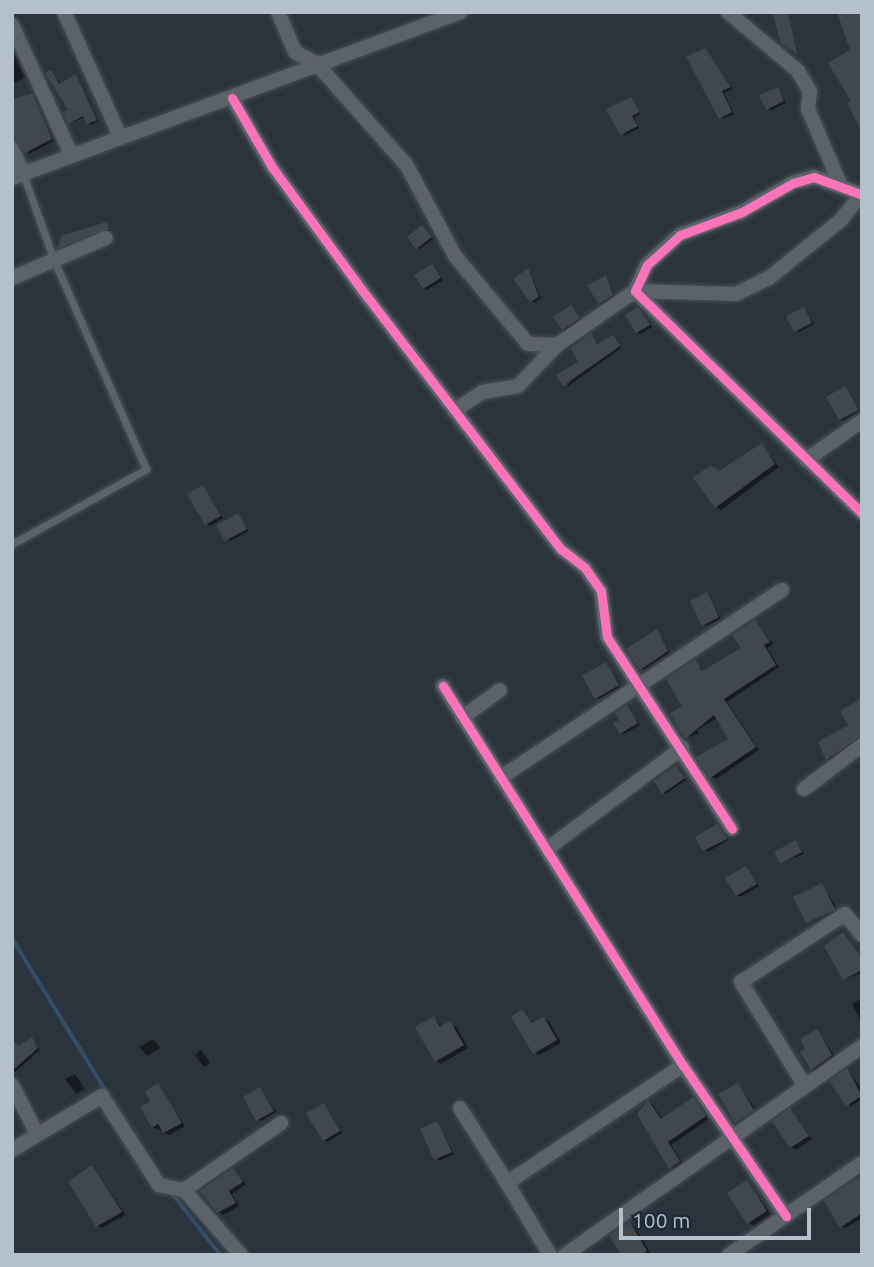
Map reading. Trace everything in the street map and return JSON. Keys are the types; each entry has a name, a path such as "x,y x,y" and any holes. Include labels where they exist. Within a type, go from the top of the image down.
{"street":[{"path":"64,12 121,138"},
{"path":"278,12 295,52 316,63 407,166 455,256 528,344 557,345"},
{"path":"12,149 18,176 232,98 316,63 460,12"},
{"path":"732,13 798,71 810,92 808,109 841,186"},
{"path":"12,24 72,156"},
{"path":"232,98 272,167 454,411 561,549 585,568 601,591 607,610 602,626 635,684 682,748 732,829"},
{"path":"454,411 482,391 518,386 557,345 635,291 647,265 680,235 741,212 793,183 814,177 861,194 841,220 769,278 736,294 635,291"},
{"path":"12,278 106,238"},
{"path":"635,291 862,513"},
{"path":"806,460 862,421"},
{"path":"500,778 635,684 782,590"},
{"path":"443,685 683,1065 786,1216"},
{"path":"462,719 500,690"},
{"path":"804,789 862,745"},
{"path":"547,849 682,748"},
{"path":"803,1083 741,982 845,914 862,935"},
{"path":"565,1255 734,1140 803,1083 862,1046"},
{"path":"507,1183 683,1065"},
{"path":"12,1085 36,1132"},
{"path":"12,1150 36,1132 102,1096 173,1188 241,1255"},
{"path":"460,1108 550,1255"},
{"path":"173,1188 281,1123"},
{"path":"729,1255 862,1163"}],"lane":[{"path":"12,544 146,469 18,176"}],"building":[{"path":"772,12 788,12 797,54 781,44"},
{"path":"837,12 862,12 862,133 847,103 851,101 828,63 850,50"},
{"path":"705,48 731,87 722,91 732,112 719,119 686,57"},
{"path":"51,70 59,84 76,74 97,120 87,124 83,116 68,124 63,112 68,110 45,73"},
{"path":"778,87 784,101 766,110 759,95"},
{"path":"32,93 52,139 25,153 12,139 12,100"},
{"path":"631,97 639,112 632,116 638,126 620,135 606,109"},
{"path":"106,222 109,229 58,248 61,236"},
{"path":"422,225 432,237 416,249 407,237"},
{"path":"432,264 441,278 423,289 414,275"},
{"path":"528,268 539,297 530,302 513,279"},
{"path":"606,275 613,295 599,304 587,286"},
{"path":"571,305 580,318 562,330 553,317"},
{"path":"638,307 650,325 636,333 625,315"},
{"path":"804,307 812,323 794,332 786,316"},
{"path":"591,333 597,344 613,335 620,346 563,386 556,375 578,362 571,348"},
{"path":"845,386 859,410 839,420 826,397"},
{"path":"762,443 775,464 715,508 693,478 711,465 719,471"},
{"path":"203,485 221,516 205,525 187,494"},
{"path":"238,513 247,529 225,541 216,525"},
{"path":"707,592 719,617 702,626 690,601"},
{"path":"755,620 770,642 764,645 776,665 724,699 756,747 710,778 696,757 728,739 714,715 685,739 670,713 682,707 666,679 695,659 702,671 741,648 732,635"},
{"path":"657,629 668,651 640,670 626,649"},
{"path":"606,662 619,685 595,699 582,676"},
{"path":"862,698 862,735 826,760 818,742 848,725 840,711"},
{"path":"627,705 638,723 620,734 613,723 619,720 615,713"},
{"path":"676,766 685,778 662,794 654,781"},
{"path":"717,824 727,839 703,851 695,837"},
{"path":"796,840 802,852 780,864 774,852"},
{"path":"746,866 757,884 736,896 725,878"},
{"path":"822,883 835,909 806,923 793,897"},
{"path":"843,932 862,958 862,970 843,980 824,946"},
{"path":"522,1009 532,1023 544,1017 557,1040 533,1054 511,1017"},
{"path":"434,1016 440,1027 450,1021 464,1045 435,1062 415,1027"},
{"path":"817,1029 832,1055 811,1070 800,1052 805,1049 800,1039"},
{"path":"12,1037 18,1046 32,1037 38,1048 12,1071"},
{"path":"847,1068 862,1096 846,1106 829,1081"},
{"path":"158,1083 182,1123 163,1133 158,1124 152,1128 140,1107 150,1101 145,1091"},
{"path":"738,1083 754,1110 735,1123 718,1094"},
{"path":"260,1087 274,1111 256,1121 243,1097"},
{"path":"693,1097 706,1116 668,1142 680,1161 669,1169 637,1114 648,1100 661,1119"},
{"path":"324,1103 340,1131 323,1141 306,1113"},
{"path":"790,1108 809,1136 790,1148 772,1121"},
{"path":"437,1121 452,1152 434,1160 420,1129"},
{"path":"92,1165 122,1212 96,1227 68,1182"},
{"path":"233,1168 243,1182 229,1191 236,1203 217,1213 200,1191"},
{"path":"862,1175 862,1213 840,1228 824,1201"},
{"path":"747,1180 767,1211 747,1224 727,1193"},
{"path":"630,1222 647,1251 640,1255 621,1255 609,1235"}],"waterway":[{"path":"12,938 106,1091"},
{"path":"171,1192 221,1255"}],"cycle path":[{"path":"232,98 272,167 362,290 561,549 585,568 601,591 607,637 732,829"},
{"path":"860,194 814,177 793,183 742,212 680,235 647,265 635,291 862,513"},
{"path":"443,686 683,1065 786,1216"}]}
